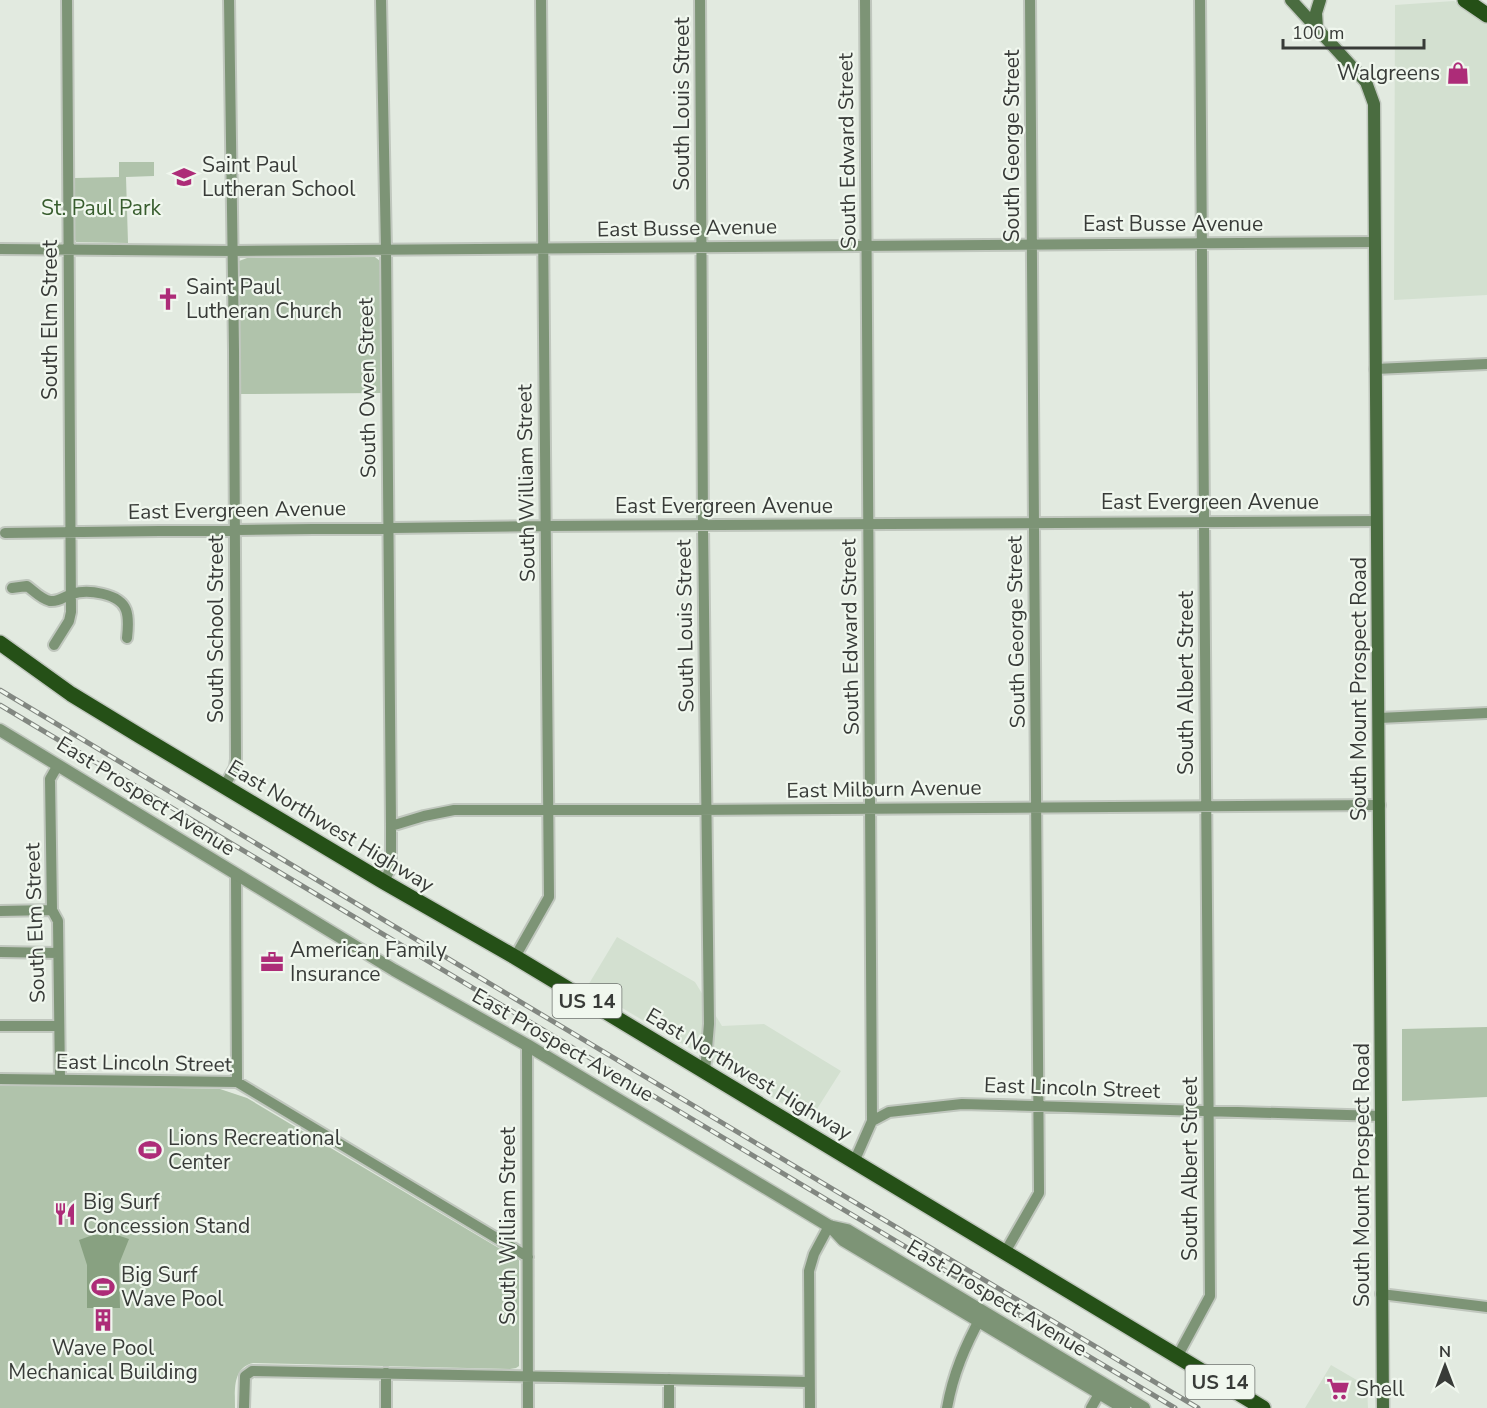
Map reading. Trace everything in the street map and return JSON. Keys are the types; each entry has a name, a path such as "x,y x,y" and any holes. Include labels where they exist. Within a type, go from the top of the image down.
{"main road":[{"name":"South Mount Prospect Road","path":"1291,0 1353,67 1371,91 1374,104 1383,1408"},
{"path":"1317,28 1320,0"},
{"path":"1465,0 1487,15"},
{"name":"East Northwest Highway","path":"0,643 71,693 224,787 515,957 1004,1254 1263,1408"}],"street":[{"name":"South Elm Street","path":"54,645 71,617 67,0"},
{"name":"South School Street","path":"224,787 235,767 236,759 229,0"},
{"name":"South Owen Street","path":"381,0 386,249 391,826 391,867 384,882"},
{"name":"South William Street","path":"515,957 549,897 541,0"},
{"name":"South Louis Street","path":"700,0 709,1024 705,1072"},
{"name":"South Edward Street","path":"854,1162 872,1121 865,0"},
{"name":"South George Street","path":"1004,1254 1039,1193 1030,0"},
{"name":"South Albert Street","path":"1176,1357 1210,1296 1200,0"},
{"name":"East Busse Avenue","path":"0,249 233,251 1375,242"},
{"path":"1375,369 1487,364"},
{"name":"East Evergreen Avenue","path":"6,533 545,526 1377,521"},
{"path":"12,588 27,586 45,600 53,602 71,594 96,593 114,597 122,602 128,617 127,638"},
{"path":"1379,718 1487,712"},
{"name":"East Prospect Avenue","path":"0,730 394,970 527,1045 830,1226 847,1230 981,1317 1102,1389 1144,1408"},
{"name":"South Elm Street","path":"58,765 50,779 52,910 58,921 60,1080"},
{"name":"East Milburn Avenue","path":"391,826 444,811 1380,805"},
{"path":"236,875 237,1082"},
{"path":"0,912 52,910"},
{"path":"0,952 58,952"},
{"path":"0,1026 59,1026"},
{"name":"South William Street","path":"527,1045 528,1408"},
{"name":"East Lincoln Street","path":"0,1079 237,1082 528,1257"},
{"name":"East Lincoln Street","path":"872,1121 889,1112 947,1105 1381,1116"},
{"path":"810,1408 809,1271 814,1254 830,1226"},
{"path":"1381,1294 1487,1307"},
{"path":"948,1408 951,1383 961,1355 981,1317"},
{"path":"244,1408 245,1376 252,1371 809,1382"},
{"path":"386,1373 386,1408"},
{"path":"669,1379 669,1408"},
{"path":"1091,1408 1102,1389"},
{"name":"East Prospect Avenue","path":"1102,1389 1124,1408"}],"shaded area":[{"path":"1454,1 1487,21 1487,295 1394,300 1395,5"},
{"path":"617,937 695,982 722,1026 764,1024 841,1071 810,1120 587,987"},
{"name":"Big Surf Wave Pool","path":"93,1235 117,1235 129,1239 119,1264 120,1308 87,1308 87,1265 79,1240"},
{"path":"1331,1365 1367,1386 1368,1408 1305,1408"}],"green space":[{"name":"St. Paul Park","path":"119,162 154,162 154,176 126,177 128,243 76,242 74,237 75,178 119,177"},
{"path":"375,257 380,261 381,393 240,394 239,261 247,258"},
{"path":"1487,1027 1487,1097 1402,1101 1402,1029"},
{"path":"0,1084 220,1089 247,1098 519,1260 519,1366 510,1369 253,1363 241,1370 238,1375 235,1388 235,1408 0,1408"}],"railway":[{"path":"0,690 1198,1408"},
{"path":"0,705 1175,1408"}],"place":[{"name":"Walgreens","path":"1458,73"},
{"name":"Saint Paul Lutheran School","path":"184,177"},
{"name":"Saint Paul Lutheran Church","path":"168,299"},
{"name":"American Family Insurance","path":"272,962"},
{"name":"Lions Recreational Center","path":"150,1150"},
{"name":"Big Surf Concession Stand","path":"65,1214"},
{"name":"Big Surf Wave Pool","path":"103,1287"},
{"name":"Wave Pool Mechanical Building","path":"103,1320"},
{"name":"Shell","path":"1338,1389"}]}
